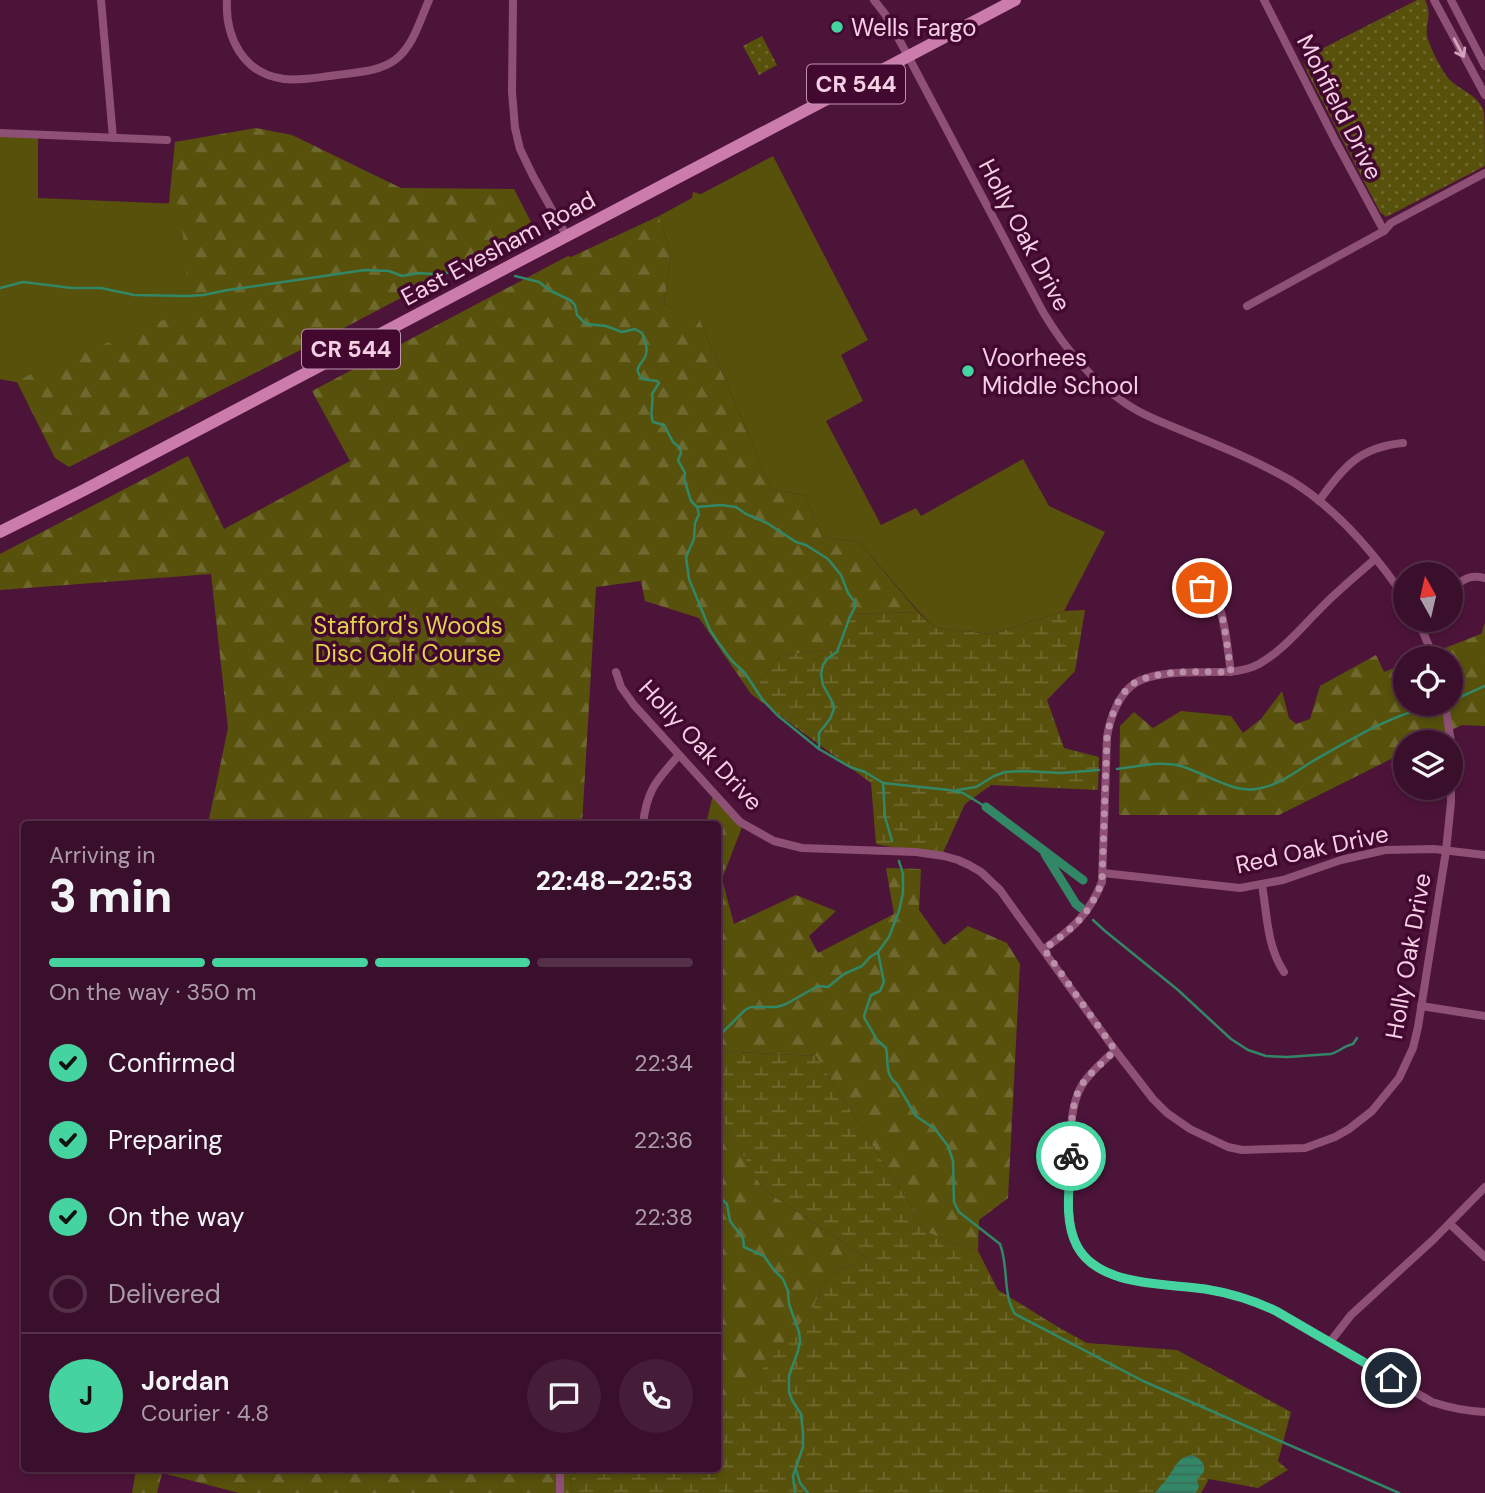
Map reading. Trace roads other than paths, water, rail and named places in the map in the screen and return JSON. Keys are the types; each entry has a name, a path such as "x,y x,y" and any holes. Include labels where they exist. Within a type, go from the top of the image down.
{"main road":[{"name":"East Evesham Road","path":"0,532 1015,0"}],"street":[{"path":"101,0 113,138"},
{"path":"226,0 230,36 240,54 258,70 274,77 292,79 372,70 396,59 408,46 429,0"},
{"path":"513,0 512,92 515,128 520,149 566,235"},
{"name":"Holly Oak Drive","path":"874,0 885,14 908,56 1043,312 1081,364 1124,402 1150,417 1224,448 1293,482 1346,524 1393,582"},
{"name":"Mohfield Drive","path":"1264,0 1384,232"},
{"path":"1434,0 1484,93"},
{"path":"1451,0 1485,66"},
{"path":"1445,21 1458,14"},
{"path":"0,133 167,140"},
{"path":"1247,306 1384,232 1391,223 1485,173"},
{"path":"1319,501 1336,477 1358,457 1374,448 1403,443"},
{"path":"1044,949 1073,928 1085,915 1102,882 1107,737 1109,722 1123,696 1138,682 1165,674 1246,670 1272,655 1375,559"},
{"path":"1463,580 1475,576 1485,578"},
{"path":"1178,584 1191,581 1218,603 1231,672"},
{"name":"Holly Oak Drive","path":"616,672 621,687 634,705 740,822 774,841 802,848 916,852 944,856 981,872 1000,890 1153,1100 1191,1129 1235,1149 1305,1148 1335,1137 1372,1111 1399,1078 1413,1048 1421,1006 1446,851 1451,800"},
{"path":"643,821 649,793 679,755"},
{"name":"Red Oak Drive","path":"1103,873 1240,888 1283,880 1341,860 1385,850 1411,849 1485,855"},
{"path":"1262,885 1271,943 1276,960 1284,972"},
{"path":"1421,1006 1485,1016"},
{"path":"1115,1050 1083,1083 1077,1095 1073,1115 1070,1223 1076,1245 1084,1257 1097,1267 1125,1279 1206,1289 1258,1302 1432,1402 1468,1412 1485,1412"},
{"path":"1330,1342 1351,1315 1450,1224 1485,1187"},
{"path":"1450,1224 1485,1257"},
{"path":"560,1472 560,1493"}],"waterway":[{"path":"0,288 23,282 72,288 101,288 134,295 187,296 365,270 389,271 402,276 472,271"},
{"path":"515,276 539,282 570,300 575,305 577,315 586,324 606,326 622,332 635,329 642,333 647,351 638,372 642,379 659,383 652,394 652,419 653,422 664,425 673,442 680,448 678,460 685,473 684,479 691,501 699,514 695,523 694,539 686,557 689,579 710,630 762,699 777,715 819,749 883,783 963,793 986,807"},
{"path":"697,507 736,507 796,542 806,545 828,559 841,575 855,602 837,652 823,665 823,685 834,709 819,733 819,749"},
{"path":"1463,696 1485,686"},
{"path":"1117,769 1173,764 1218,782 1238,788 1256,789 1286,778 1373,728 1400,716"},
{"path":"957,790 976,787 1005,772 1061,773 1099,770"},
{"path":"883,783 885,817 892,841"},
{"path":"986,807 1083,880"},
{"path":"1045,854 1081,908"},
{"path":"721,1034 745,1010 751,1007 777,1007 818,986 828,987 844,974 862,966 878,952 889,937 899,911 903,893 903,874 899,861"},
{"path":"1093,920 1178,990 1231,1039 1248,1050 1266,1056 1330,1054 1353,1044 1357,1038"},
{"path":"878,952 884,982 880,991 871,995 865,1019 877,1040 886,1048 890,1076 916,1116 935,1129 948,1146 953,1161 954,1202 959,1212 1000,1244 1008,1297 1015,1314 1143,1381 1399,1493"},
{"path":"721,1199 727,1204 730,1221 743,1238 744,1247 764,1256 783,1279 799,1332 798,1351 789,1376 789,1392 801,1414 803,1432 803,1447 793,1476 795,1493"},
{"path":"796,1469 800,1483 808,1493"}],"place":[{"name":"Wells Fargo","path":"837,27"},
{"name":"Voorhees Middle School","path":"968,371"}],"park label":[{"name":"Stafford's Woods Disc Golf Course","path":"408,639"}]}
